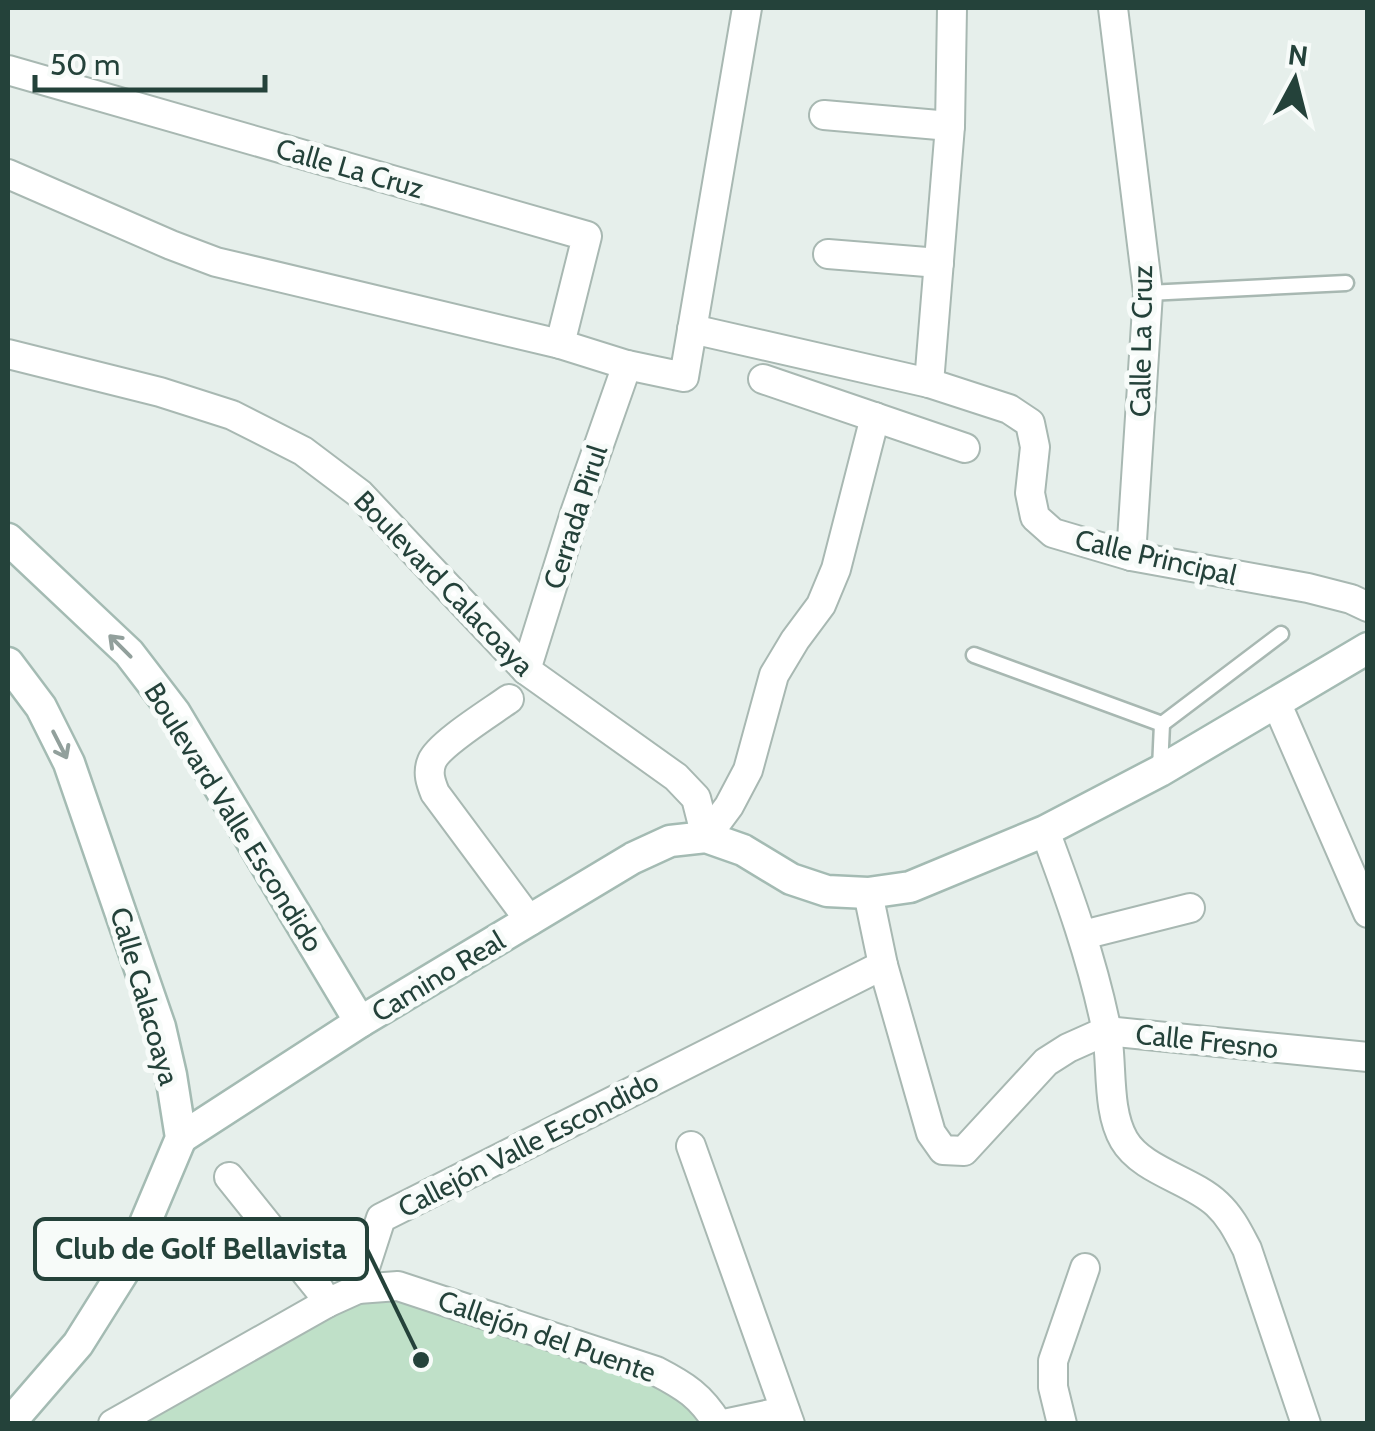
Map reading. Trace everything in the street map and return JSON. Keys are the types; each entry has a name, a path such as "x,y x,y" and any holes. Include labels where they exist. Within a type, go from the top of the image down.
{"street":[{"path":"8,174 216,262 560,344 684,378 747,8"},
{"path":"929,383 950,126 952,8"},
{"name":"Calle La Cruz","path":"1113,8 1148,293 1131,556"},
{"name":"Calle La Cruz","path":"8,70 587,236 560,344"},
{"path":"824,116 950,126"},
{"path":"828,254 940,262"},
{"name":"Calle Principal","path":"692,330 929,383 1009,409 1030,423 1036,447 1030,493 1035,517 1053,533 1131,556 1308,588 1368,606"},
{"name":"Boulevard Calacoaya","path":"8,354 214,409 303,450 360,494 526,670 676,777 696,798 706,837"},
{"name":"Cerrada Pirul","path":"526,670 627,365"},
{"path":"762,379 964,448"},
{"path":"874,417 836,568 821,605 774,675 748,770 729,806 706,837 743,850 791,878 827,891 868,893 910,887 1045,830 1160,771 1368,648"},
{"name":"Boulevard Valle Escondido","path":"8,539 129,653 175,713 360,1022"},
{"name":"Calle Calacoaya","path":"8,663 41,707 69,763 160,1026 181,1138"},
{"path":"508,699 442,748 432,761 429,778 435,793 530,921"},
{"path":"1276,702 1368,913"},
{"path":"1045,830 1083,935 1106,1030 1116,1119 1124,1141 1138,1156 1215,1202 1233,1222 1246,1248 1306,1424"},
{"name":"Camino Real","path":"181,1138 360,1022 632,858 670,841 706,837"},
{"name":"Calle Fresno","path":"868,893 931,1133 943,1150 964,1151 1046,1062 1106,1030 1368,1057"},
{"path":"1083,935 1190,908"},
{"name":"Callejón Valle Escondido","path":"358,1289 381,1218 884,965"},
{"path":"8,1422 78,1344 127,1266 181,1138"},
{"path":"691,1146 788,1417 721,1424"},
{"path":"229,1177 328,1303"},
{"path":"1062,1424 1053,1387 1053,1361 1086,1268"},
{"name":"Callejón del Puente","path":"358,1289 398,1286 656,1371 686,1386 721,1424"},
{"path":"113,1424 358,1289"}],"lane":[{"path":"1148,293 1346,282"},
{"path":"1162,724 1282,634"},
{"path":"974,656 1162,724"},
{"path":"1160,771 1162,724"}],"green space":[{"path":"358,1289 562,1341 651,1380 695,1407 704,1424 128,1424"}],"place":[{"name":"Club de Golf Bellavista","path":"421,1360"}]}
